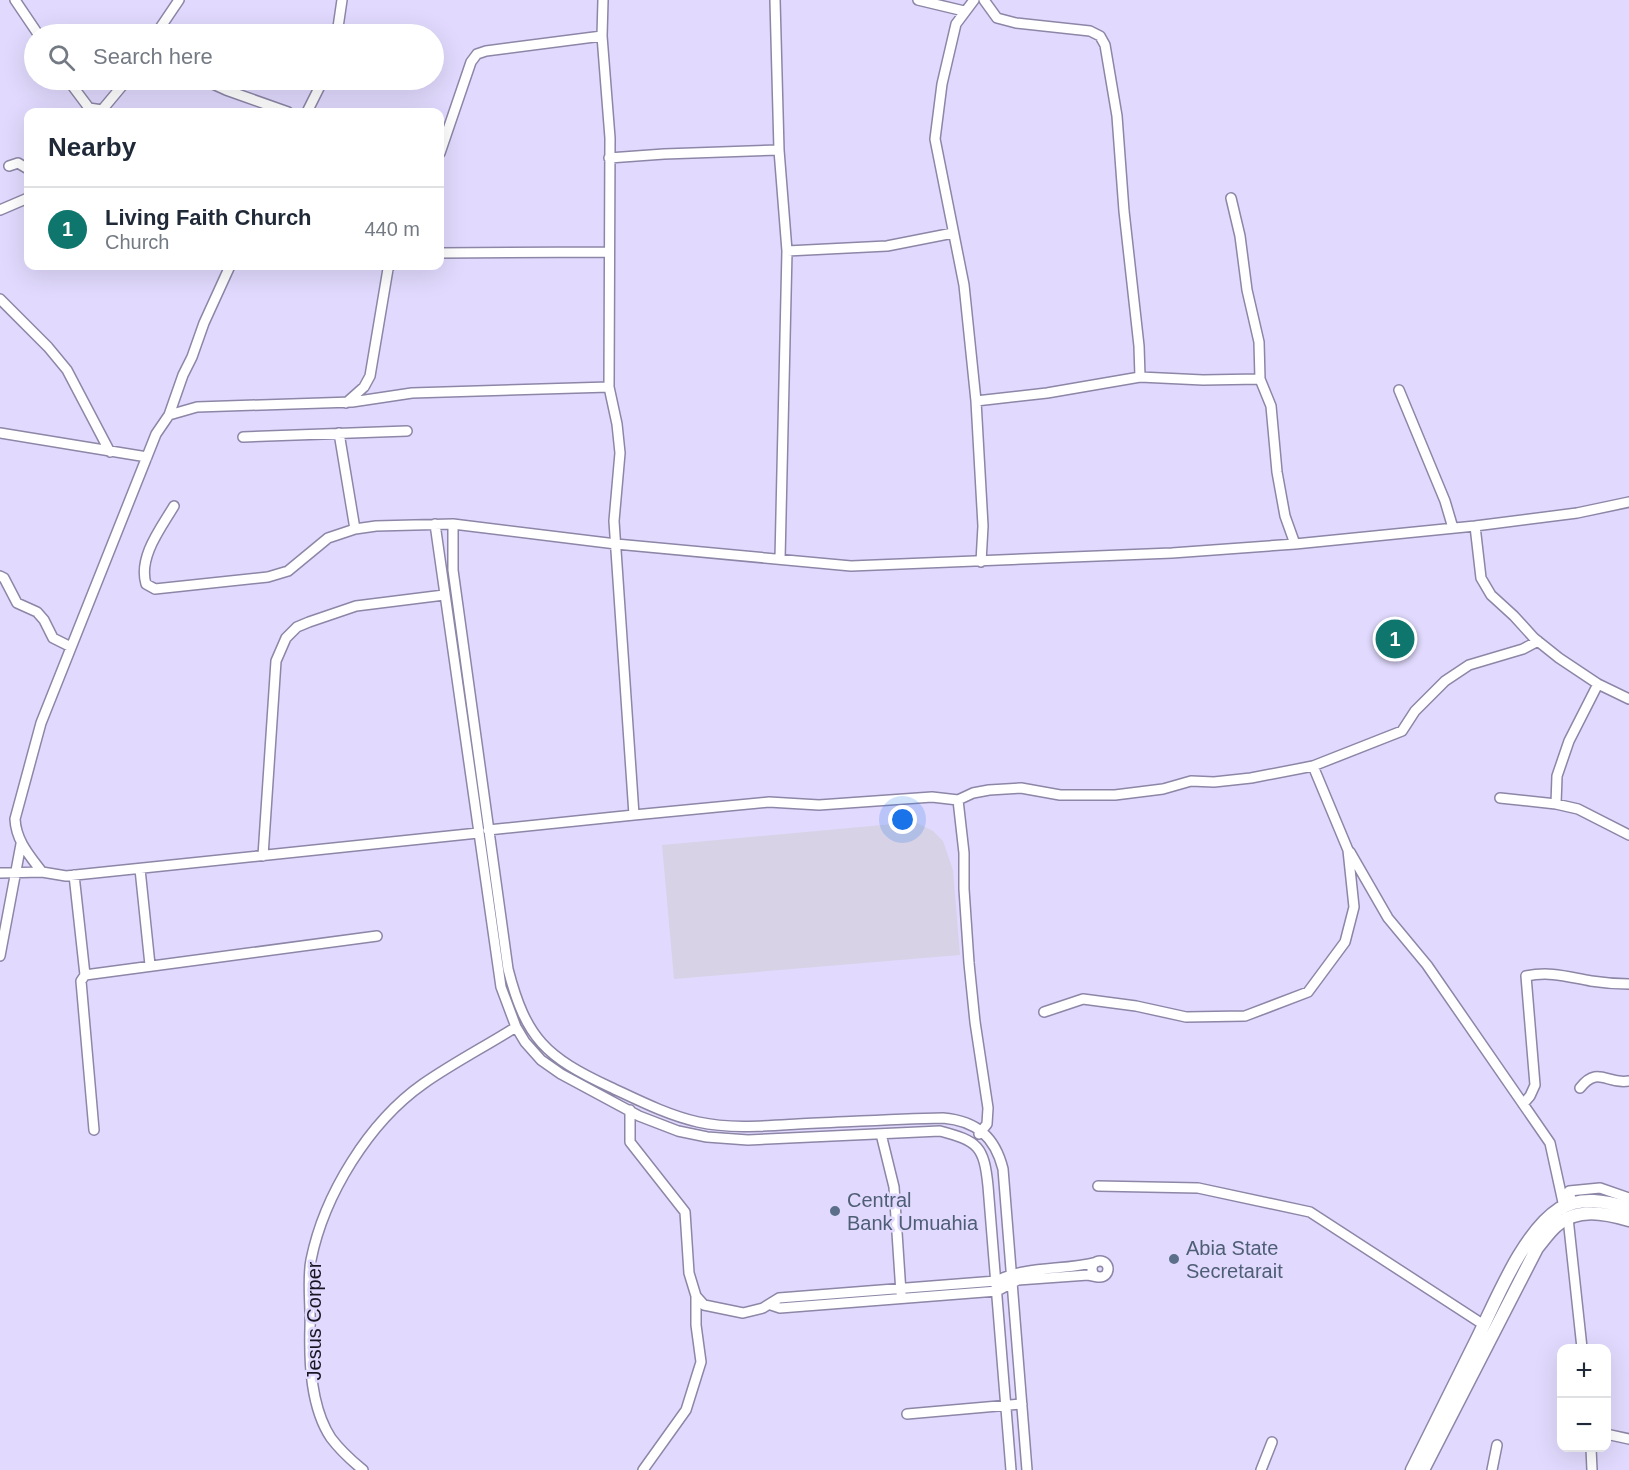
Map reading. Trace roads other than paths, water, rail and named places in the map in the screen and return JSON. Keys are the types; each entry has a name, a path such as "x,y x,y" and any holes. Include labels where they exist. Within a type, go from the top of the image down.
{"street":[{"path":"15,0 31,24"},
{"path":"163,24 179,0"},
{"path":"338,24 342,0"},
{"path":"603,0 602,36 610,138 609,387 617,424 620,453 614,521 634,815"},
{"path":"775,0 779,150 787,251 780,559"},
{"path":"918,0 964,11"},
{"path":"974,0 956,24 942,84 935,139 964,285 976,401 983,526 981,562"},
{"path":"984,0 997,18 1016,23 1090,31 1100,36 1105,45 1117,116 1140,377"},
{"path":"444,141 471,62 477,54 602,36"},
{"path":"75,90 88,108"},
{"path":"104,108 119,90"},
{"path":"227,90 276,108"},
{"path":"309,108 317,90"},
{"path":"609,158 779,150"},
{"path":"9,166 18,164 24,167"},
{"path":"1231,198 1240,236 1247,290 1258,342 1260,379 1271,406 1277,472 1285,516 1295,544"},
{"path":"0,210 24,200"},
{"path":"787,251 887,246 953,233"},
{"path":"444,253 609,252"},
{"path":"42,872 21,844 15,827 15,819 41,723 156,434 169,415 183,375 228,270"},
{"path":"346,403 364,387 370,376 388,270"},
{"path":"0,299 48,347 67,370 110,452"},
{"path":"976,401 1059,391 1140,377 1181,380 1260,379"},
{"path":"169,415 197,407 346,403 412,393 609,387"},
{"path":"1399,390 1445,501 1453,528"},
{"path":"243,437 407,431"},
{"path":"0,433 147,457"},
{"path":"339,433 355,529"},
{"path":"174,506 150,548 143,575 146,584 155,589 268,577 288,571 328,538 355,529 376,526 453,524 616,544 851,566 1172,554 1295,544 1475,526 1576,513 1629,502"},
{"path":"435,524 501,987 516,1027 525,1042 541,1060 561,1074 630,1110 678,1131 707,1137 748,1140 940,1131 961,1137 976,1146 986,1161 1011,1470"},
{"path":"453,524 453,570 501,918 513,988 535,1036 550,1053 567,1066 675,1116 700,1122 728,1126 943,1118 960,1119 977,1127 998,1152 1003,1169 1027,1470"},
{"path":"1475,526 1481,578 1491,595 1538,641 1559,658 1598,684 1629,699"},
{"path":"0,576 17,603 37,612 53,638 71,647"},
{"path":"263,856 276,661 286,638 297,627 356,606 444,595"},
{"path":"488,830 769,802 819,805 932,797 958,800 973,793 1021,788 1060,795 1115,795 1163,789 1191,781 1214,782 1251,778 1313,766 1402,731 1415,711 1445,681 1469,665 1523,649 1538,641"},
{"path":"456,680 468,678"},
{"path":"1556,804 1557,776 1569,741 1598,684"},
{"path":"1313,766 1348,850 1388,918 1427,965 1550,1143 1568,1210 1575,1215 1609,1214 1629,1220"},
{"path":"1500,798 1578,808 1629,835"},
{"path":"958,800 964,853 969,963 988,1108 987,1124 972,1143"},
{"path":"0,873 42,872 66,876 478,833"},
{"path":"0,956 21,844"},
{"path":"1044,1012 1083,999 1136,1006 1185,1017 1245,1016 1308,992 1345,942 1354,907 1348,850"},
{"path":"140,869 150,965"},
{"path":"74,875 85,975 81,981 94,1130"},
{"path":"490,920 501,918"},
{"path":"85,975 377,936"},
{"path":"1523,1104 1535,1085 1526,976 1560,975 1607,984 1629,984"},
{"name":"Jesus Corper","path":"363,1470 331,1438 320,1414 314,1389 309,1346 311,1262 329,1204 352,1161 390,1114 422,1084 516,1027"},
{"path":"1580,1088 1586,1080 1593,1077 1629,1081"},
{"path":"630,1110 630,1142 685,1212 689,1273 696,1296 696,1325 701,1362 686,1410 643,1470"},
{"path":"881,1134 894,1187 901,1293"},
{"path":"1098,1186 1198,1188 1310,1212 1484,1324"},
{"path":"1582,1344 1568,1210 1569,1191 1600,1188 1629,1198"},
{"path":"1412,1470 1484,1324 1527,1242 1539,1226 1568,1210 1597,1201 1611,1202 1629,1208"},
{"path":"1424,1470 1537,1248 1568,1210"},
{"path":"901,1293 996,1281 1096,1262 1105,1262 1108,1269 1105,1276 1098,1277 1088,1275 1018,1280 1012,1278"},
{"path":"696,1296 704,1305 743,1314 771,1305 779,1298 997,1291 1012,1278"},
{"path":"907,1414 1022,1404"},
{"path":"1611,1435 1629,1439"},
{"path":"1261,1470 1272,1442"},
{"path":"1492,1470 1497,1445"},
{"path":"1591,1452 1592,1470"}],"place":[{"name":"Living Faith Church","path":"1395,639"},
{"name":"Central Bank Umuahia","path":"835,1211"},
{"name":"Abia State Secretarait","path":"1174,1259"}]}
